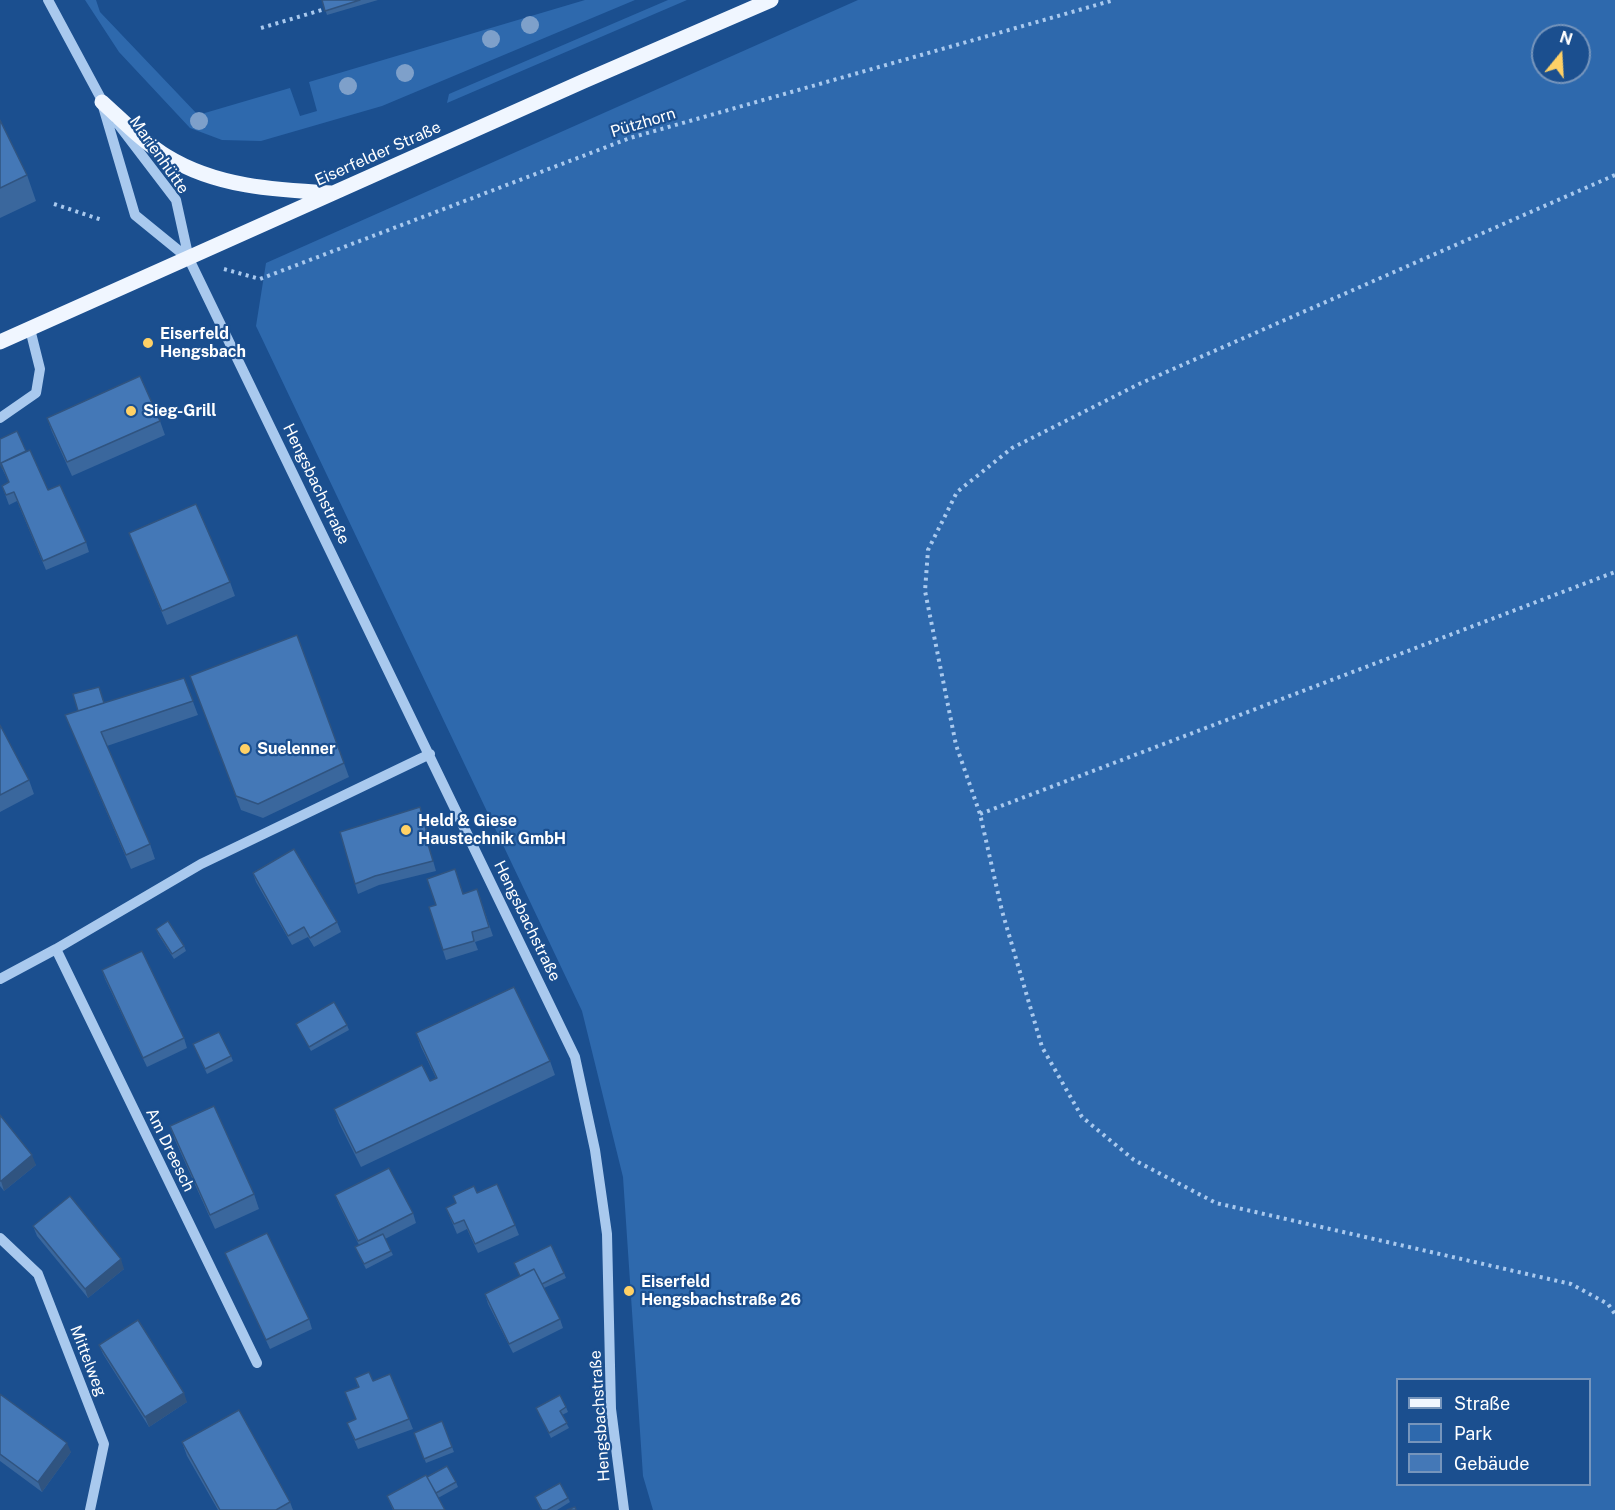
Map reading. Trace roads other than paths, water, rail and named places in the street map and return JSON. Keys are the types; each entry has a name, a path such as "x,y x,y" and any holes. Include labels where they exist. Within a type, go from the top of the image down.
{"main road":[{"name":"Eiserfelder Straße","path":"0,342 771,0"},
{"path":"102,102 165,156 205,176 267,190 335,193"}],"street":[{"name":"Marienhütte","path":"48,0 102,102 176,200 189,259"},
{"name":"Marienhütte","path":"102,102 135,215 189,259"},
{"name":"Hengsbachstraße","path":"189,259 575,1057 595,1150 607,1234 611,1409 624,1510"},
{"path":"0,418 36,393 40,369 30,329"},
{"path":"0,979 201,864 430,754"},
{"name":"Am Dreesch","path":"56,949 257,1363"},
{"name":"Mittelweg","path":"0,1238 38,1274 104,1444 90,1510"}],"place":[{"name":"Eiserfeld Hengsbach","path":"148,343"},
{"name":"Sieg-Grill","path":"131,411"},
{"name":"Suelenner","path":"245,749"},
{"name":"Held & Giese Haustechnik GmbH","path":"406,830"},
{"name":"Eiserfeld Hengsbachstraße 26","path":"629,1291"}]}
